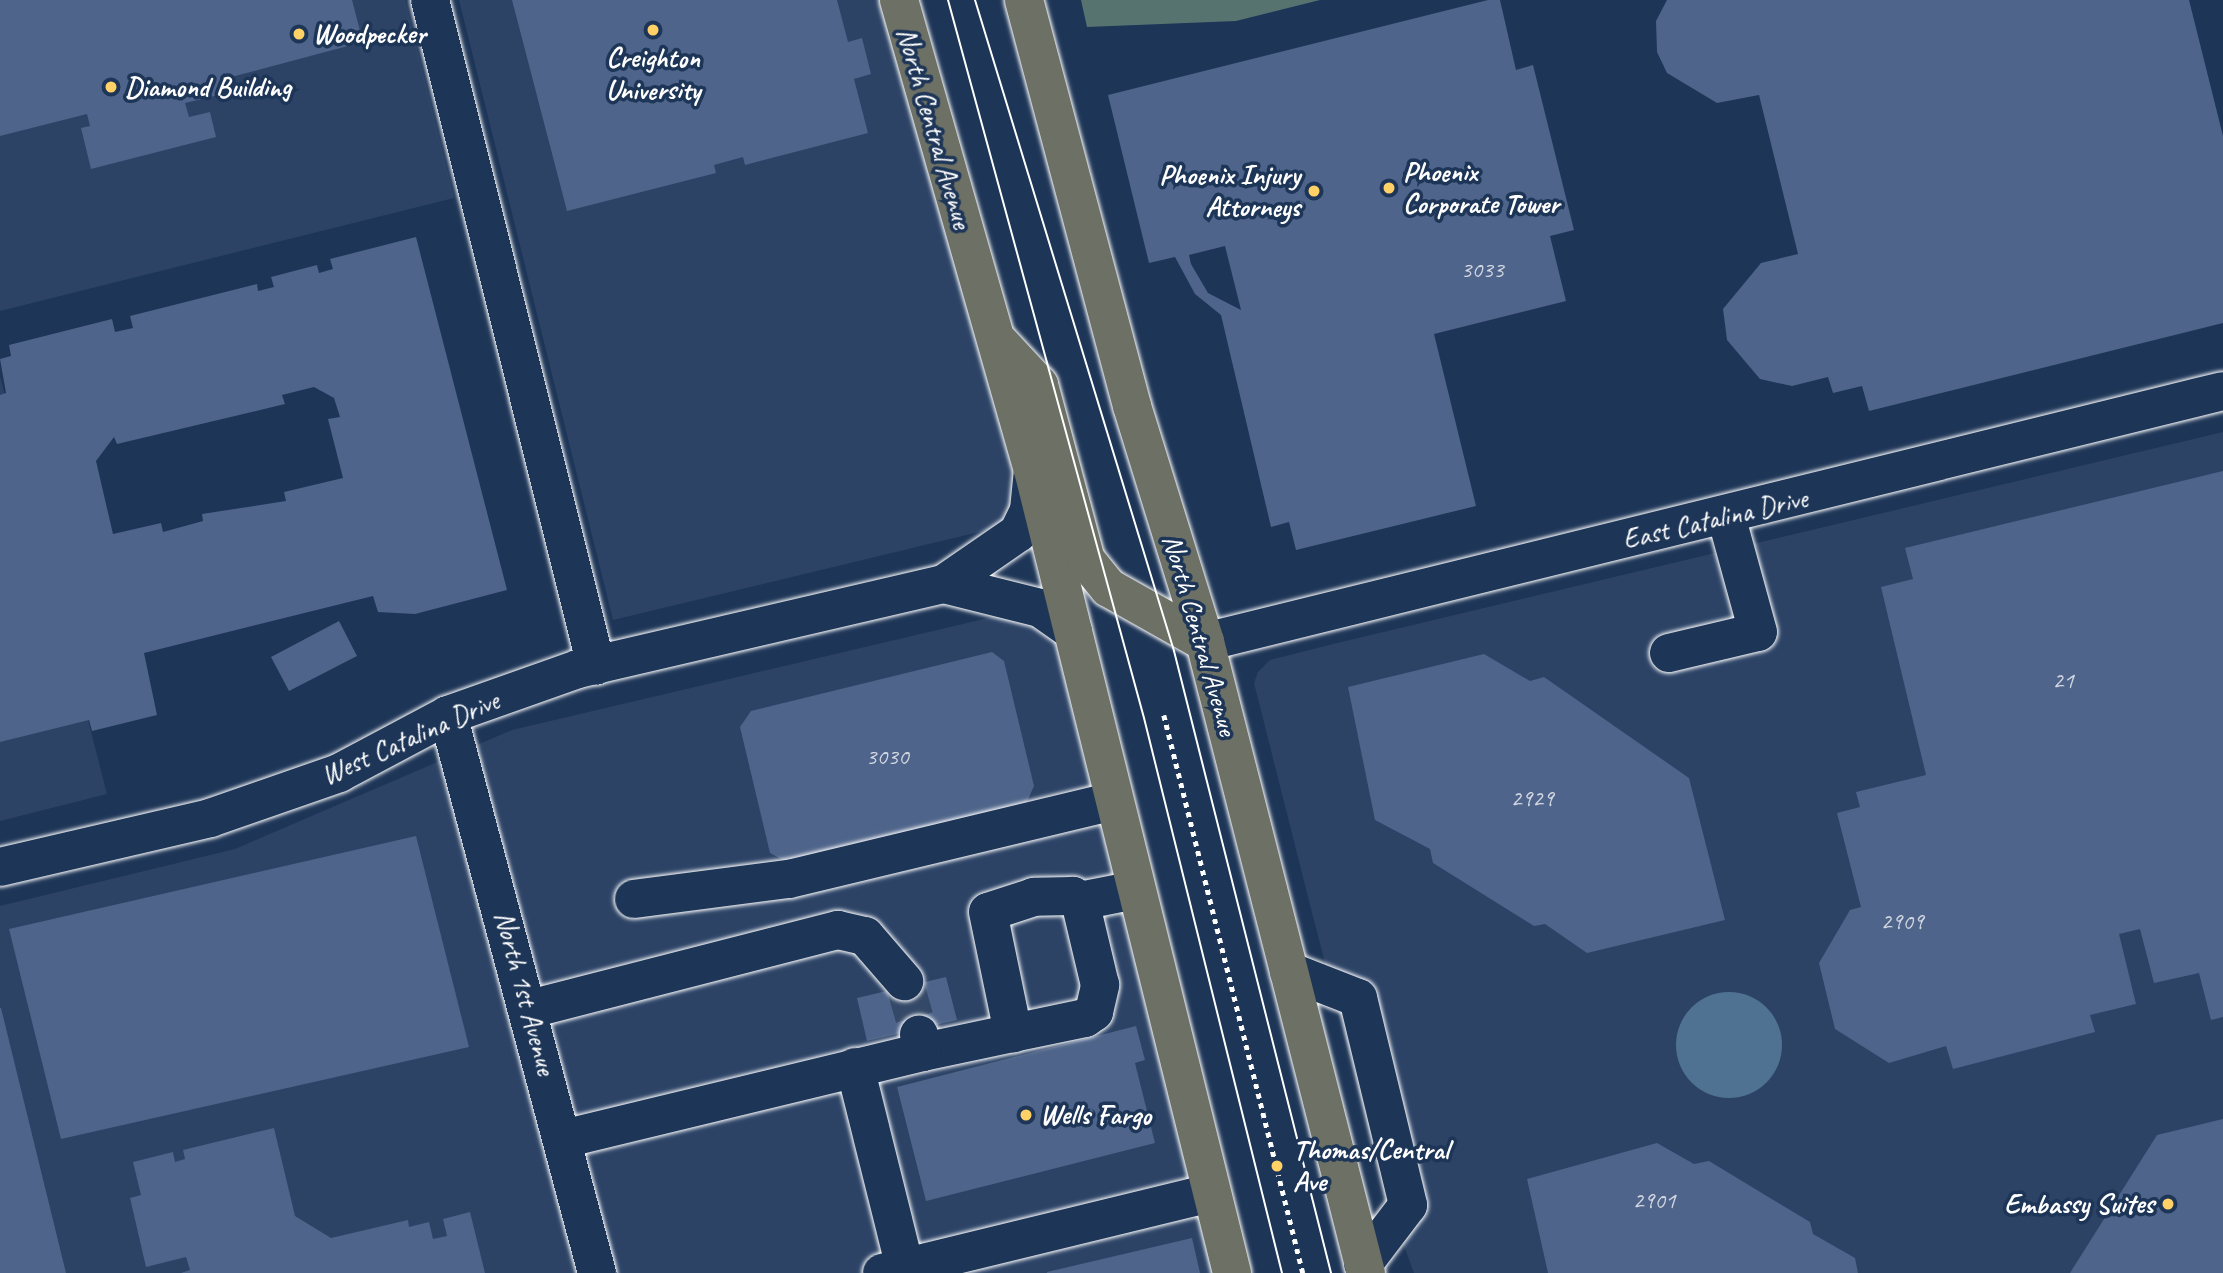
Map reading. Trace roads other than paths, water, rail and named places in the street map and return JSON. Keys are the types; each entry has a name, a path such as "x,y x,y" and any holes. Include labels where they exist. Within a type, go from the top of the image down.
{"main road":[{"name":"North Central Avenue","path":"899,0 1033,470 1209,1193 1232,1273"},
{"name":"North Central Avenue","path":"1024,0 1132,406 1205,642 1365,1268"},
{"path":"993,335 1039,385 1086,560 1109,588 1205,642"}],"street":[{"path":"430,0 596,666"},
{"name":"East Catalina Drive","path":"1205,642 1726,516 2223,391"},
{"name":"West Catalina Drive","path":"0,867 210,818 339,773 448,715 596,666 944,584 1018,533 1029,510 1033,470"},
{"path":"1669,653 1758,632 1726,516"},
{"name":"West Catalina Drive","path":"944,584 1040,608 1073,631"},
{"name":"North 1st Avenue","path":"448,715 530,1009 597,1273"},
{"path":"634,899 789,879 1113,800"},
{"path":"1013,1033 988,912 1063,893 1080,901 1135,890"},
{"path":"563,1139 855,1067 921,1043 1013,1033 1094,1012 1100,985 1080,901"},
{"path":"530,1009 838,930 865,936 904,981"},
{"path":"1289,971 1358,998 1408,1205 1365,1268"},
{"path":"855,1067 893,1270 1209,1193"}],"tunnel":[{"path":"904,981 919,1034"}],"tram line":[{"path":"948,0 1144,718 1282,1273"},
{"path":"975,0 1174,651 1331,1273"}],"place":[{"name":"Creighton University","path":"653,30"},
{"name":"Woodpecker","path":"299,34"},
{"name":"Diamond Building","path":"111,87"},
{"name":"Phoenix Corporate Tower","path":"1389,188"},
{"name":"Phoenix Injury Attorneys","path":"1314,191"},
{"name":"Wells Fargo","path":"1026,1115"},
{"name":"Thomas/Central Ave","path":"1277,1166"},
{"name":"Embassy Suites","path":"2168,1204"}]}
